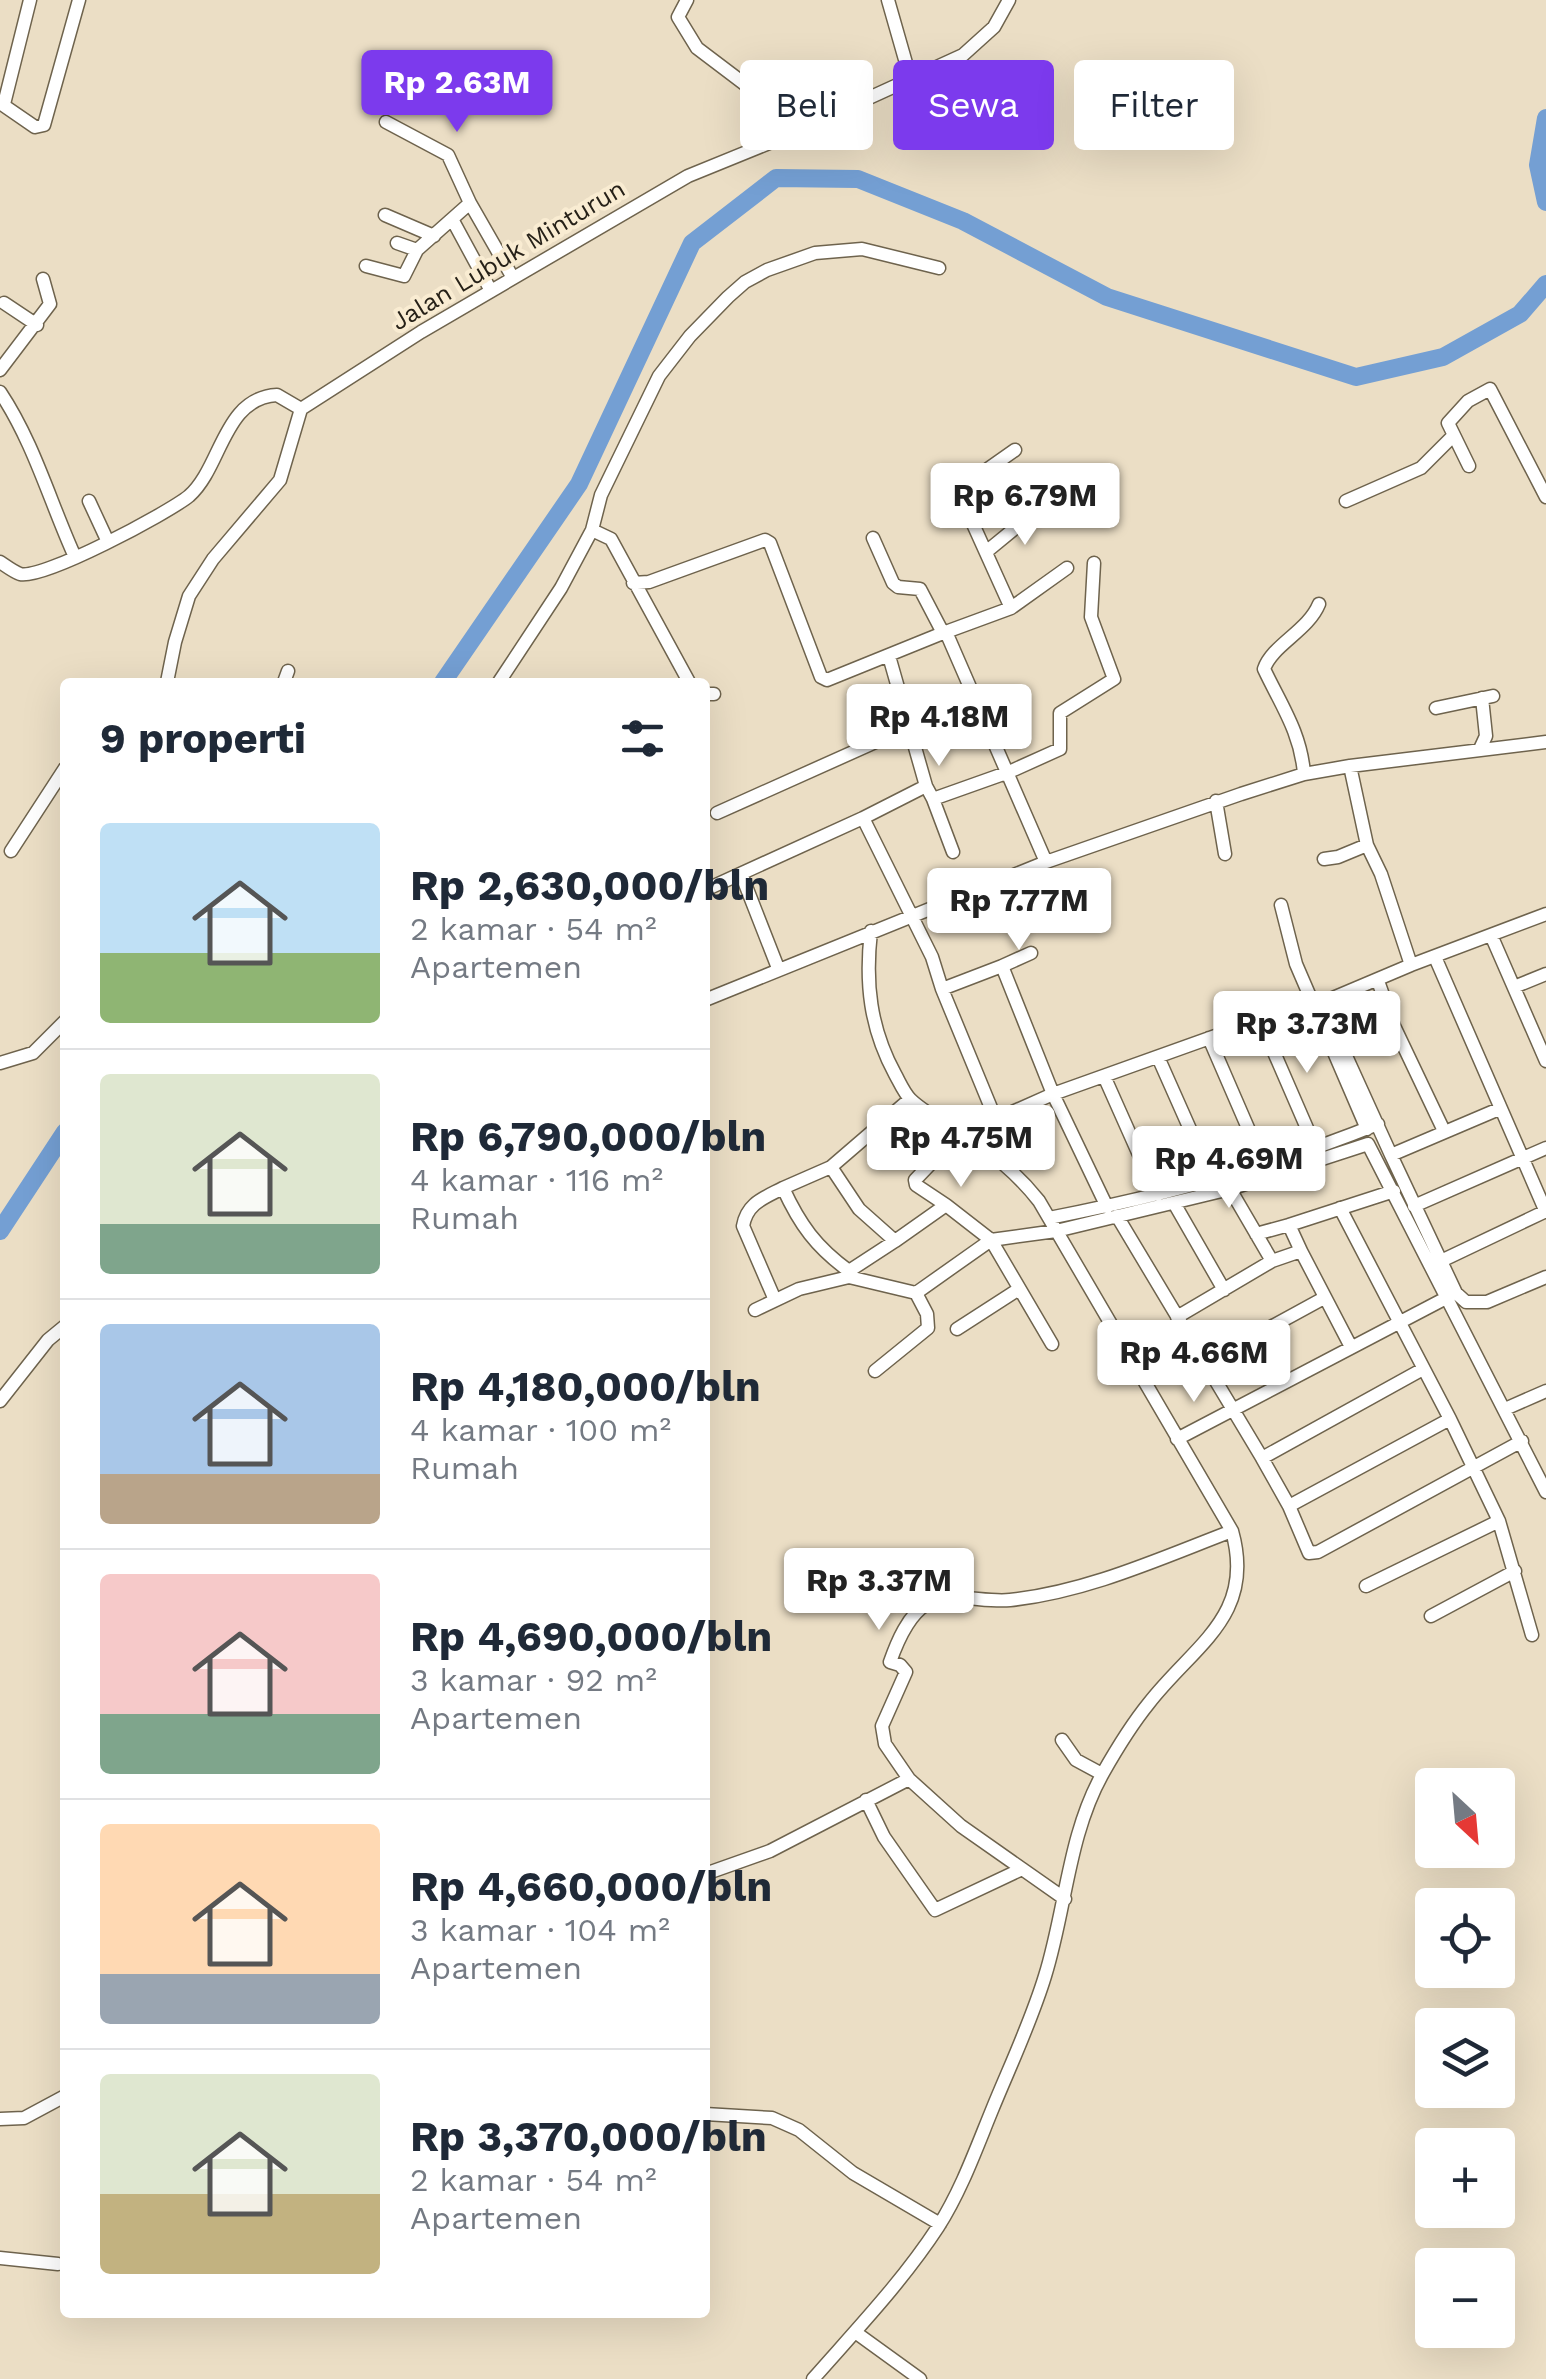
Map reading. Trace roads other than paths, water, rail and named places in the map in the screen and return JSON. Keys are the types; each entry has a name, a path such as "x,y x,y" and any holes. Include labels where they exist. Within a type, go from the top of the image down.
{"street":[{"path":"30,0 2,104 35,127 44,124 80,0"},
{"path":"687,0 678,17 697,48 740,80"},
{"path":"888,0 905,60"},
{"name":"Jalan Lubuk Minturun","path":"949,60 980,42 1009,0"},
{"path":"386,122 448,155 470,204 512,278"},
{"name":"Jalan Lubuk Minturun","path":"301,409 512,278 688,176 748,150"},
{"path":"366,266 402,277 417,250 470,204"},
{"path":"385,214 434,236"},
{"path":"452,220 490,291"},
{"path":"397,243 417,250"},
{"path":"503,678 592,530 602,495 658,376 690,336 745,282 784,262 815,254 862,250 940,268"},
{"path":"0,370 51,301 43,280"},
{"path":"4,303 36,325"},
{"path":"1469,466 1448,428 1448,420 1468,401 1490,389 1544,489"},
{"path":"0,392 26,434 76,557"},
{"path":"0,562 22,574 37,573 108,542 189,496 246,406 277,394 301,409 280,480 213,559 189,596 168,678"},
{"path":"1346,501 1421,468 1454,435"},
{"path":"1011,608 960,489 1015,450"},
{"path":"89,501 108,542"},
{"path":"986,552 1036,510"},
{"path":"592,530 611,539 687,678"},
{"path":"873,538 893,583 922,591 944,632 1046,862"},
{"path":"634,584 672,575 765,540 770,543 822,678 830,679 1011,608 1067,568"},
{"path":"710,888 929,792 1009,772 1060,749 1060,712 1114,679 1091,617 1094,563"},
{"path":"1304,774 1304,756 1291,717 1264,669 1320,604"},
{"path":"888,656 929,792 954,852"},
{"path":"1436,708 1488,697 1486,736 1480,749"},
{"path":"717,813 909,727"},
{"path":"710,998 1046,862 1304,774 1546,742"},
{"path":"1350,766 1368,846 1411,965"},
{"path":"12,851 60,776"},
{"path":"1216,802 1225,854"},
{"path":"864,818 932,956 996,1120"},
{"path":"1324,859 1368,846"},
{"path":"742,876 778,968"},
{"path":"1281,905 1296,964 1456,1293 1475,1304 1546,1277"},
{"path":"1052,1344 992,1240 916,1184 915,1180 962,1134 1053,1094 1260,1020 1318,1004 1546,914"},
{"path":"812,2379 904,2274 940,2224 966,2173 1029,2021 1054,1948 1072,1856 1102,1774 1149,1702 1213,1636 1235,1594 1239,1556 1232,1531 1021,1178 996,1156 910,1099 882,1050 870,1012 871,931"},
{"path":"1491,935 1540,1033 1546,1062"},
{"path":"942,989 1031,953"},
{"path":"1436,956 1546,1211 1441,1261"},
{"path":"1002,966 1053,1094 1112,1211 1262,1458 1289,1506 1305,1550 1314,1554 1522,1441"},
{"path":"1514,987 1546,974"},
{"path":"1378,981 1394,1026 1444,1131"},
{"path":"1260,1020 1316,1149"},
{"path":"0,1063 33,1053 60,1026"},
{"path":"1209,1038 1264,1165"},
{"path":"1158,1057 1212,1181"},
{"path":"1104,1076 1157,1195"},
{"path":"775,1300 743,1226 745,1215 753,1204 831,1167 910,1099"},
{"path":"1391,1155 1500,1109"},
{"path":"916,1294 992,1240 1112,1211 1316,1149 1373,1126"},
{"path":"1112,1211 1174,1204 1368,1144 1546,1492"},
{"path":"1414,1206 1546,1148"},
{"path":"831,1167 859,1209 895,1240"},
{"path":"783,1188 820,1250 849,1274 916,1294 928,1314 928,1328 875,1371"},
{"path":"1230,1189 1272,1261"},
{"path":"1256,1234 1394,1191"},
{"path":"1174,1204 1224,1290"},
{"path":"755,1310 811,1285 849,1274 946,1206"},
{"path":"1340,1208 1499,1521 1532,1635"},
{"path":"1289,1225 1350,1345"},
{"path":"1177,1317 1272,1261 1301,1251"},
{"path":"957,1329 1019,1289"},
{"path":"1176,1439 1448,1297"},
{"path":"1204,1363 1324,1298"},
{"path":"0,1401 60,1330"},
{"path":"1262,1458 1423,1369"},
{"path":"1506,1409 1546,1391"},
{"path":"1289,1506 1450,1418"},
{"path":"1366,1586 1499,1521"},
{"path":"1065,1899 961,1826 910,1779 884,1744 880,1732 906,1672 904,1667 890,1662 918,1610 938,1598 950,1596 981,1602 1035,1596 1122,1573 1232,1531"},
{"path":"1431,1616 1515,1571"},
{"path":"1062,1740 1076,1760 1102,1774"},
{"path":"710,1872 770,1852 910,1779"},
{"path":"866,1800 884,1838 931,1908 939,1909 1022,1869"},
{"path":"0,2119 24,2118 60,2099"},
{"path":"710,2114 772,2118 799,2130 853,2173 940,2224"},
{"path":"0,2258 58,2264"},
{"path":"855,2332 920,2379"}],"waterway":[{"path":"1546,118 1538,165 1546,202"},
{"path":"446,678 579,484 692,243 776,178 858,179 963,221 1107,297 1356,377 1443,357 1520,314 1546,284"},
{"path":"0,1231 60,1140"}]}
